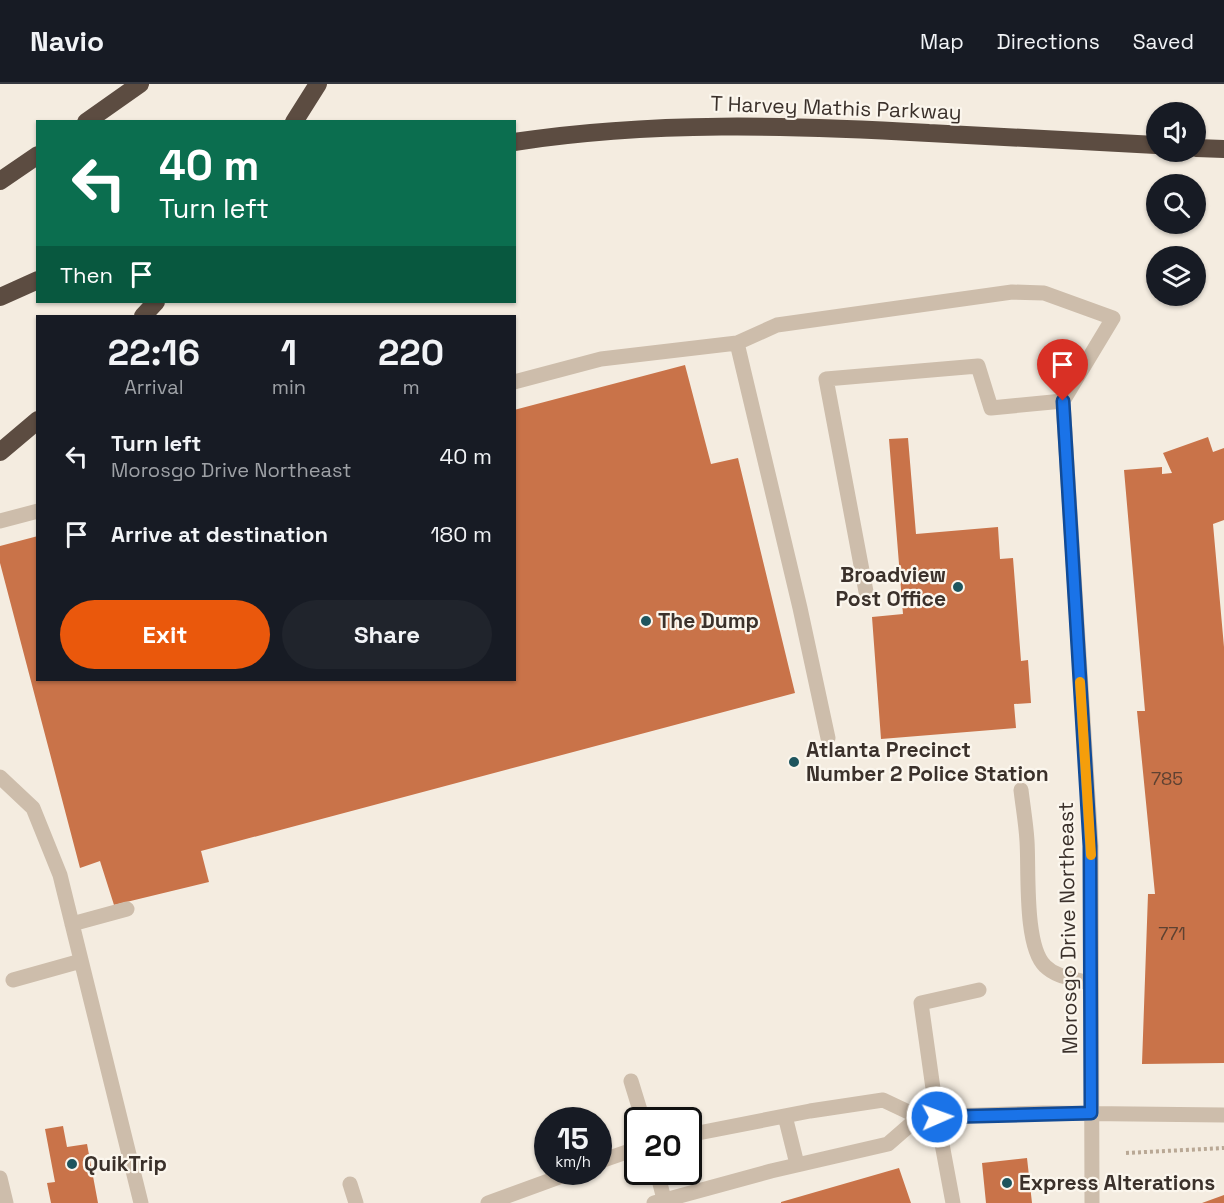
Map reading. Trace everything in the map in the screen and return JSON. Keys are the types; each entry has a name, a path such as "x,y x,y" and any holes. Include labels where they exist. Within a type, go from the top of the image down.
{"highway":[{"path":"89,120 140,84"},
{"path":"295,120 318,84"},
{"name":"T Harvey Mathis Parkway","path":"516,142 627,129 723,126 821,127 1146,145"},
{"path":"1206,148 1224,149"},
{"path":"0,181 36,156"},
{"path":"0,297 36,281"},
{"path":"144,315 155,303"},
{"path":"0,452 36,422"}],"street":[{"path":"516,381 601,359 737,343 777,325 1012,291 1044,293 1113,318 1063,401 991,408 978,366 826,379 867,597"},
{"path":"737,343 800,608 828,738"},
{"name":"Morosgo Drive Northeast","path":"1063,401 1090,846 1092,1203"},
{"path":"0,521 36,512"},
{"path":"0,777 33,808 60,875 141,1203"},
{"path":"1021,790 1027,837 1029,900 1034,949 1050,971 1091,984"},
{"path":"72,924 127,909"},
{"path":"14,980 81,961"},
{"path":"953,1203 937,1117 921,1003 978,990"},
{"path":"631,1081 639,1107"},
{"path":"702,1133 784,1116 883,1100 919,1117 1091,1113 1224,1115"},
{"path":"784,1116 797,1164"},
{"path":"658,1185 659,1201 797,1164 888,1144 919,1117"},
{"path":"0,1178 3,1198"},
{"path":"350,1184 356,1203"},
{"path":"488,1203 537,1185"}],"path":[{"path":"1126,1153 1224,1149"}],"building":[{"name":"The Dump","path":"685,365 711,464 738,458 795,693 201,851 209,882 114,905 100,861 80,868 0,563 0,546 36,537 36,681 516,681 516,409"},
{"path":"1208,437 1213,452 1224,448 1224,520 1213,524 1224,647 1224,1063 1142,1064 1148,894 1155,894 1137,711 1145,711 1124,470 1162,467 1162,474 1172,473 1163,453"},
{"name":"Broadview Post Office","path":"908,438 916,534 998,527 1000,559 1013,558 1021,661 1028,660 1031,703 1014,704 1016,728 881,739 872,617 903,614 889,439"},
{"name":"QuikTrip","path":"63,1126 67,1147 87,1144 98,1203 51,1203 47,1183 55,1182 45,1129"},
{"name":"Express Alterations","path":"1027,1158 1032,1203 986,1203 982,1163"},
{"path":"899,1168 911,1203 781,1203 781,1202"},
{"path":"1224,1195 1224,1203 1202,1203"}],"slow traffic":[{"path":"1080,682 1091,855"}],"place":[{"name":"Broadview Post Office","path":"958,587"},
{"name":"The Dump","path":"646,621"},
{"name":"Atlanta Precinct Number 2 Police Station","path":"794,762"},
{"name":"QuikTrip","path":"72,1164"},
{"name":"Express Alterations","path":"1007,1183"}],"route":[{"path":"937,1117 1091,1113 1090,846 1063,401"}]}
